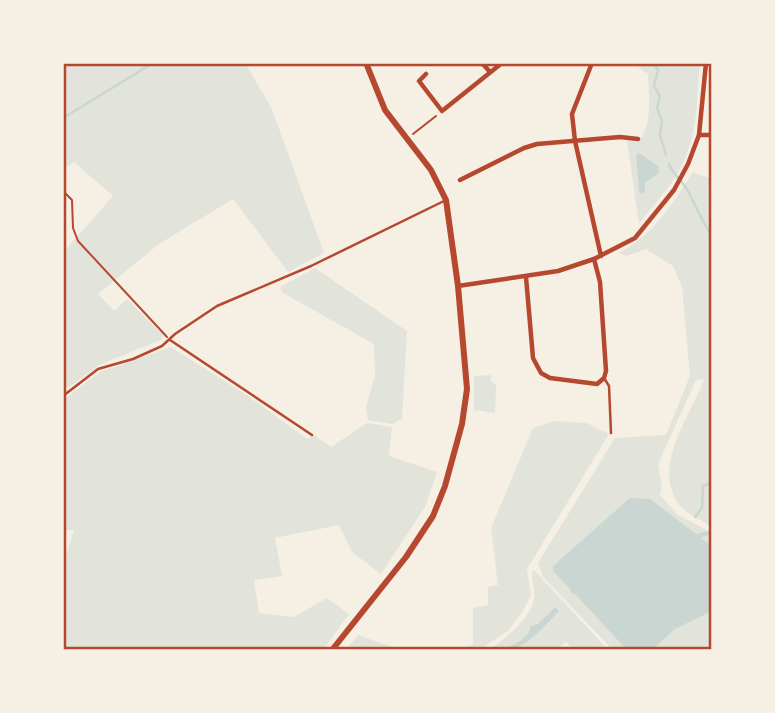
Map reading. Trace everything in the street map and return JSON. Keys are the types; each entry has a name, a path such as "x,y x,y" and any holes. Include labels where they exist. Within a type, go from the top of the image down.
{"main road":[{"path":"332,650 421,537 433,516 445,486 466,400 466,363 446,200 431,170 385,110 366,63"}],"street":[{"path":"482,63 490,72"},
{"path":"426,74 419,81 442,111 502,63"},
{"path":"592,63 573,108 575,141 601,256"},
{"path":"458,286 558,271 601,256 635,238 674,190 688,164 699,135 706,63"},
{"path":"699,135 712,135"},
{"path":"460,180 524,148 620,136 638,139"},
{"path":"526,276 533,358 541,373 550,378 597,384 607,372 600,291 594,259"}],"lane":[{"path":"63,396 98,369 133,359 162,346 217,306 312,266 446,200"},
{"path":"170,340 312,435"},
{"path":"604,378 609,386 611,433"}],"path":[{"path":"407,139 442,111"},
{"path":"63,191 72,200 72,228 78,241 161,331"}],"shaded area":[{"path":"63,63 245,63 272,109 324,253 288,272 233,199 159,244 98,294 114,311 127,299 163,335 161,340 101,364 68,388 63,385 63,246 67,248 113,196 74,162 63,169"},
{"path":"633,63 700,63 695,122 686,156 671,183 639,224 627,140 638,142 643,135 648,119 649,92 648,74"},
{"path":"639,153 658,166 659,173 645,183 645,192 642,194 639,191 636,155"},
{"path":"693,172 712,179 712,528 681,507 672,492 669,475 676,442 704,379 696,380 658,464 662,487 660,495 678,515 705,529 711,537 712,650 613,650 543,577 538,563 615,438 666,435 690,376 682,287 673,266 646,249 627,256 619,253 652,228 670,207"},
{"path":"315,268 407,331 402,419 392,424 368,420 366,407 375,375 374,344 283,293 280,287"},
{"path":"171,347 248,396 307,439 314,435 331,447 367,423 392,427 389,456 437,472 425,507 381,574 352,552 339,525 275,538 282,576 254,580 259,613 294,617 327,598 349,614 323,650 63,650 63,564 74,530 63,530 63,400 100,372"},
{"path":"491,375 491,381 496,385 495,413 474,410 474,376"},
{"path":"553,421 587,423 609,434 527,569 531,595 523,611 509,630 479,650 464,650 473,644 473,608 488,605 488,587 498,585 491,528 533,428"},
{"path":"630,498 650,499 696,534 712,530 712,533 701,538 712,547 712,611 675,629 652,650 627,650 553,571 553,566"},
{"path":"533,570 608,650 574,650 566,642 557,650 510,650 524,643 541,628 558,611 555,607 539,623 535,623 516,644 489,650 528,614 534,599"},
{"path":"555,607 559,611 533,637 519,646 501,650 524,638 531,626 539,623"},
{"path":"358,635 401,650 346,650"}],"waterway":[{"path":"63,118 153,63"},
{"path":"653,63 658,70 654,86 660,96 657,108 662,121 660,135 666,155"},
{"path":"669,164 686,187 712,236"},
{"path":"695,517 702,508 703,486 712,482"}]}
